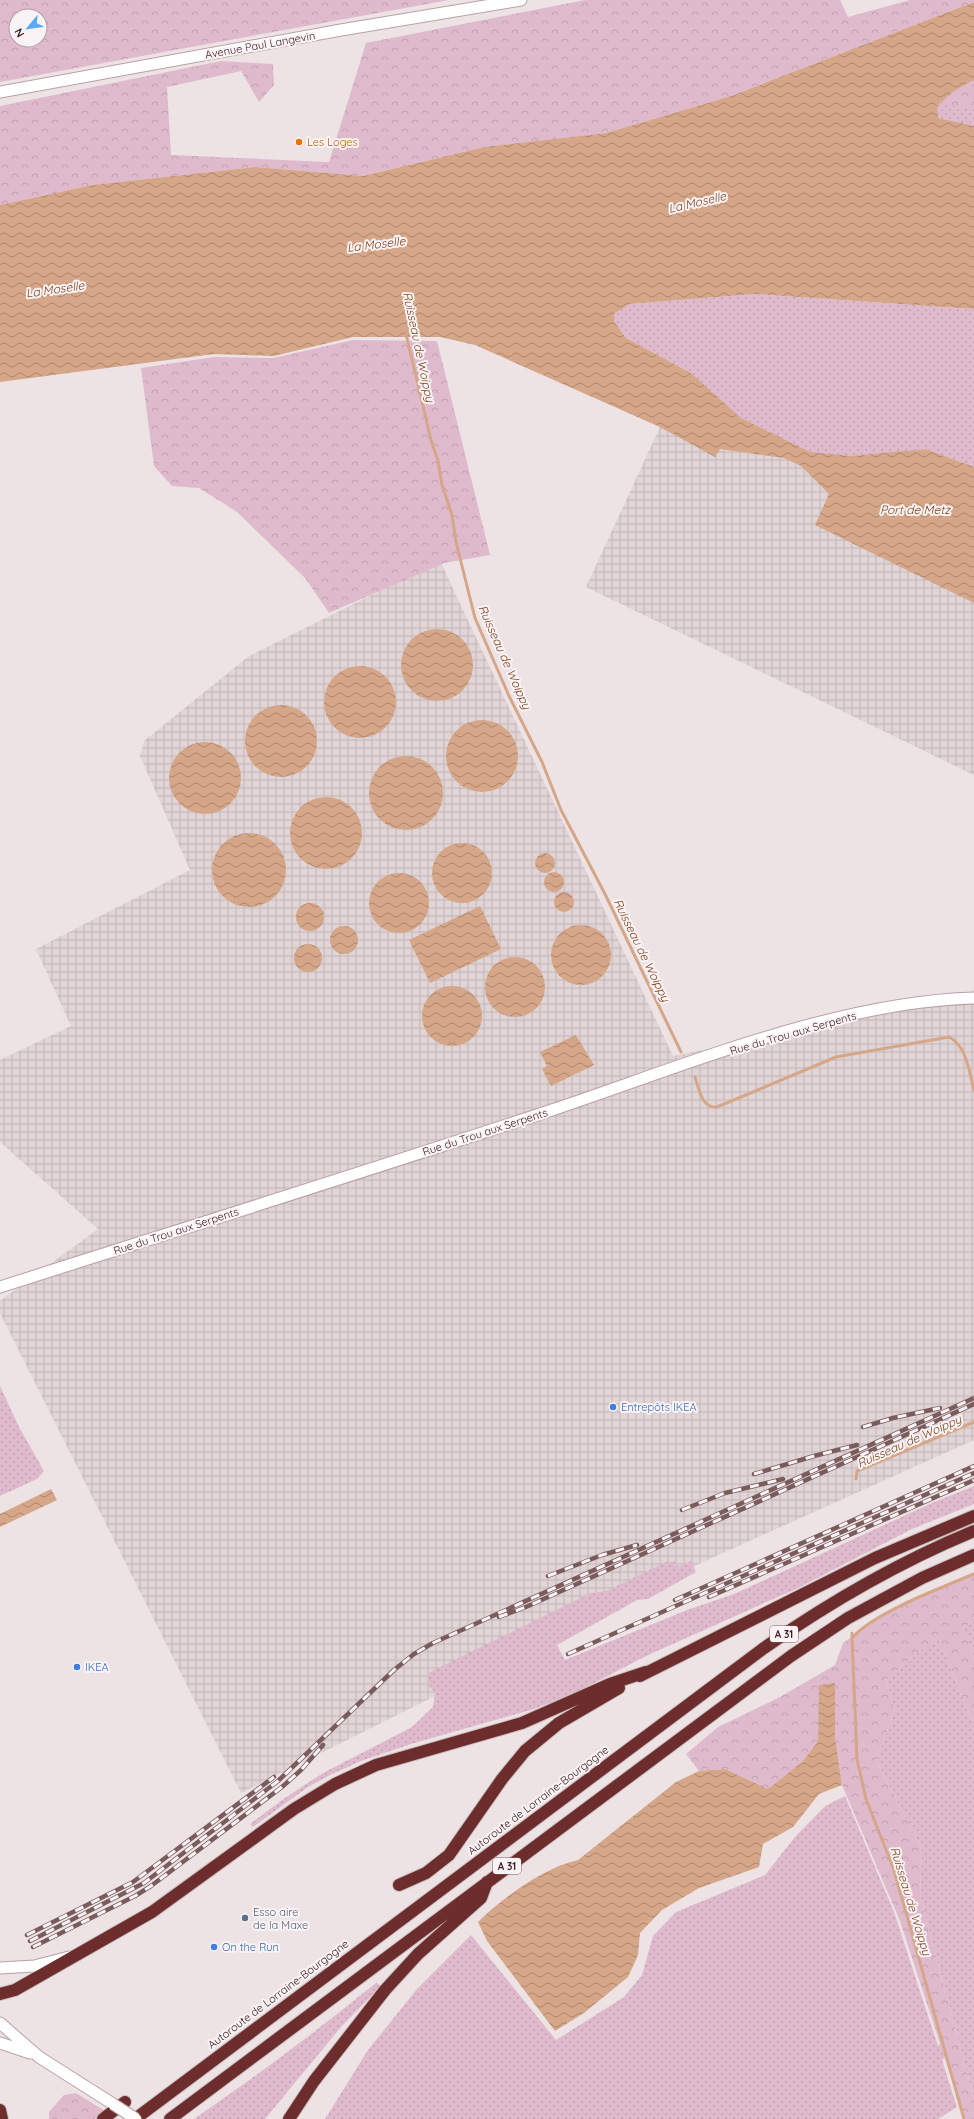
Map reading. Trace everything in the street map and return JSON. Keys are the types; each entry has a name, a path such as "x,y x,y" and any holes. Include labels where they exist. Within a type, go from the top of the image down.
{"highway":[{"path":"399,1885 426,1873 449,1855 502,1779 525,1751 565,1719 646,1672 875,1558 974,1516"},
{"name":"Autoroute de Lorraine-Bourgogne","path":"136,2119 764,1648 812,1615 856,1588 906,1562 974,1531"},
{"name":"A 31","path":"170,2119 791,1656 848,1618 922,1578 974,1555"},
{"path":"0,1994 15,1990 162,1905 294,1809 335,1784 376,1765 522,1723 610,1684 646,1672"},
{"path":"289,2119 314,2081 371,2007 418,1954 481,1898 487,1882"},
{"path":"103,2119 125,2102"},
{"path":"0,2110 2,2119"}],"street":[{"name":"Avenue Paul Langevin","path":"0,92 341,30 521,0"},
{"name":"Rue du Trou aux Serpents","path":"0,1287 436,1148 763,1039 876,1010 928,1002 974,998"},
{"path":"0,1968 34,1966 73,1956"},
{"path":"0,2023 39,2057 136,2119"},
{"path":"0,2043 39,2057"}],"shaded area":[{"path":"691,373 974,467 974,775 586,587 660,427"},
{"path":"440,561 673,1056 969,998 974,989 974,1440 705,1561 241,1793 0,1313 0,1301 98,1229 0,1142 0,1060 71,1026 36,949 190,870 140,756 144,741 249,656"}],"green space":[{"path":"0,0 449,0 0,82"},
{"path":"585,0 840,0 848,17 910,0 974,0 974,2 731,96 606,133 484,147 363,176 256,167 92,185 0,205 0,106 221,61 273,64 274,85 259,102 241,71 167,87 171,155 329,162 366,43"},
{"path":"974,80 974,126 937,118 937,106 941,101"},
{"path":"974,80 974,109 951,105 941,101 954,91"},
{"path":"754,294 974,309 974,467 926,449 851,456 810,452 741,418 691,373 626,338 614,321 614,314 630,304"},
{"path":"353,340 437,341 490,555 444,563 329,613 305,578 237,512 199,488 172,486 154,466 141,368 214,357 273,358"},
{"path":"0,1386 19,1427 44,1471 37,1479 0,1496"},
{"path":"974,1486 974,1504 912,1529 798,1588 646,1656 575,1693 534,1709 411,1744 361,1761 308,1787 253,1827 250,1824 282,1800 323,1773 412,1727 433,1707 435,1693 428,1684 428,1673 591,1593 607,1591 666,1562 676,1562 678,1567 691,1561 696,1572 648,1599 637,1600 557,1645 565,1660 687,1610 734,1594 932,1503"},
{"path":"974,1572 974,1620 963,1628 974,1659 974,1726 938,1636 886,1680 895,1710 876,1760 922,1849 920,1895 974,2100 974,2119 963,2119 961,2108 900,1921 842,1785 835,1737 834,1713 819,1715 818,1741 802,1762 768,1789 725,1769 699,1771 686,1754 718,1727 780,1697 835,1665 843,1643 878,1618 905,1602"},
{"path":"974,1620 974,1659 963,1628"},
{"path":"938,1636 974,1726 974,2100 920,1895 922,1849 876,1760 895,1710 886,1680"},
{"path":"845,1796 894,1912 938,2046 940,2043 945,2058 942,2060 957,2107 938,2119 325,2119 368,2050 417,1989 471,1935 556,2040 624,1997 642,1975 653,1936 676,1912 765,1875 795,1837 825,1806"},
{"path":"377,1982 380,1987 341,2027 265,2119 194,2119 287,2052"},
{"path":"76,2093 105,2111 94,2119 49,2119 49,2112 64,2095"}],"water":[{"path":"974,2 974,80 954,91 937,106 938,118 974,126 974,309 754,294 630,304 614,314 614,321 626,338 691,373 741,418 810,452 851,456 926,449 974,467 974,603 815,525 829,494 801,466 784,458 720,449 715,457 660,427 475,345 440,337 353,337 274,356 214,354 0,382 0,205 92,185 256,167 363,176 484,147 606,133 731,96"},
{"path":"430,629 444,629 451,631 463,639 471,651 473,665 471,679 463,691 451,699 444,701 430,701 423,699 411,691 403,679 401,672 401,658 403,651 411,639 423,631"},
{"path":"353,666 367,666 374,668 386,676 394,688 396,702 394,716 386,728 374,736 367,738 353,738 346,736 334,728 326,716 324,709 324,695 326,688 334,676 346,668"},
{"path":"274,705 288,705 295,707 307,715 315,727 317,741 315,755 307,767 295,775 288,777 274,777 267,775 255,767 247,755 245,748 245,734 247,727 255,715 267,707"},
{"path":"475,720 489,720 496,722 508,730 516,742 518,756 516,770 508,782 496,790 489,792 475,792 468,790 456,782 448,770 446,763 446,749 448,742 456,730 468,722"},
{"path":"198,742 212,742 219,744 231,752 239,764 241,778 239,792 231,804 219,812 212,814 198,814 191,812 179,804 171,792 169,785 169,771 171,764 179,752 191,744"},
{"path":"406,756 420,759 432,767 440,779 443,793 440,807 432,819 420,827 406,830 392,827 380,819 372,807 369,793 372,779 380,767 392,759"},
{"path":"319,797 333,797 340,799 352,807 360,819 362,833 360,847 352,859 340,867 333,869 319,869 312,867 300,859 292,847 290,840 290,826 292,819 300,807 312,799"},
{"path":"249,833 263,836 275,844 283,856 286,870 283,884 275,896 263,904 249,907 235,904 223,896 215,884 212,870 215,856 223,844 235,836"},
{"path":"462,843 479,848 487,856 492,873 487,890 479,898 462,903 445,898 437,890 432,873 437,856 445,848"},
{"path":"545,853 552,856 555,863 552,870 545,873 538,870 535,863 538,856"},
{"path":"554,872 561,875 564,882 561,889 554,892 547,889 544,882 547,875"},
{"path":"393,873 405,873 416,878 424,886 429,897 427,915 416,928 405,933 393,933 382,928 374,920 369,909 369,897 374,886 382,878"},
{"path":"564,892 571,895 574,902 571,909 564,912 557,909 554,902 557,895"},
{"path":"310,903 320,907 324,917 320,927 310,931 300,927 296,917 300,907"},
{"path":"480,906 501,949 430,983 409,940"},
{"path":"581,925 597,930 602,934 606,939 611,955 606,971 602,976 597,980 581,985 565,980 560,976 556,971 551,955 556,939 560,934 565,930"},
{"path":"344,926 354,930 358,940 354,950 344,954 334,950 330,940 334,930"},
{"path":"308,944 318,948 322,958 318,968 308,972 298,968 294,958 298,948"},
{"path":"509,957 521,957 532,962 540,970 545,981 543,999 532,1012 521,1017 509,1017 498,1012 490,1004 485,993 485,981 490,970 498,962"},
{"path":"446,986 458,986 469,991 477,999 482,1010 480,1028 469,1041 458,1046 446,1046 435,1041 427,1033 422,1022 422,1010 427,999 435,991"},
{"path":"576,1035 594,1065 551,1086 542,1069 547,1066 540,1052"},
{"path":"51,1489 57,1500 0,1527 0,1514"},
{"path":"835,1683 835,1737 842,1785 819,1794 793,1827 763,1844 759,1867 699,1888 662,1910 640,1933 638,1955 628,1977 584,2013 555,2031 487,1941 478,1922 488,1912 525,1885 551,1870 578,1860 676,1782 699,1771 725,1769 768,1789 802,1762 818,1741 819,1685"}],"waterway":[{"name":"Ruisseau de Woippy","path":"406,334 431,440 438,461 442,485 452,515 456,542 475,618 509,696 542,762 561,810 605,894 681,1052"},
{"name":"Ruisseau de Woippy","path":"695,1077 705,1102 712,1107 717,1107 836,1057 949,1037 955,1041 964,1053 974,1090"},
{"name":"Ruisseau de Woippy","path":"856,1479 857,1471 974,1422"},
{"path":"852,1633 852,1638 862,1628 892,1610 974,1574"},
{"name":"Ruisseau de Woippy","path":"852,1638 857,1759 866,1799 894,1870 964,2119"}],"railway":[{"path":"30,1941 144,1883 278,1781 394,1670 414,1654 433,1643 974,1398"},
{"path":"499,1617 526,1607 974,1404"},
{"path":"863,1427 893,1418 940,1408"},
{"path":"754,1474 857,1445"},
{"path":"675,1600 974,1466"},
{"path":"568,1654 974,1473"},
{"path":"682,1510 725,1493 783,1479"},
{"path":"709,1597 974,1480"},
{"path":"548,1576 602,1555 637,1545"},
{"path":"33,1947 135,1896 151,1886 282,1787 301,1770 323,1745"},
{"path":"27,1935 133,1882 274,1777"}],"place":[{"name":"Les Loges","path":"299,142"},
{"name":"Entrepôts IKEA","path":"613,1407"},
{"name":"IKEA","path":"77,1667"},
{"name":"Esso aire de la Maxe","path":"245,1918"},
{"name":"On the Run","path":"214,1947"}],"water label":[{"name":"La Moselle","path":"697,202"},
{"name":"La Moselle","path":"376,244"},
{"name":"La Moselle","path":"55,289"},
{"name":"Port de Metz","path":"915,509"}]}
